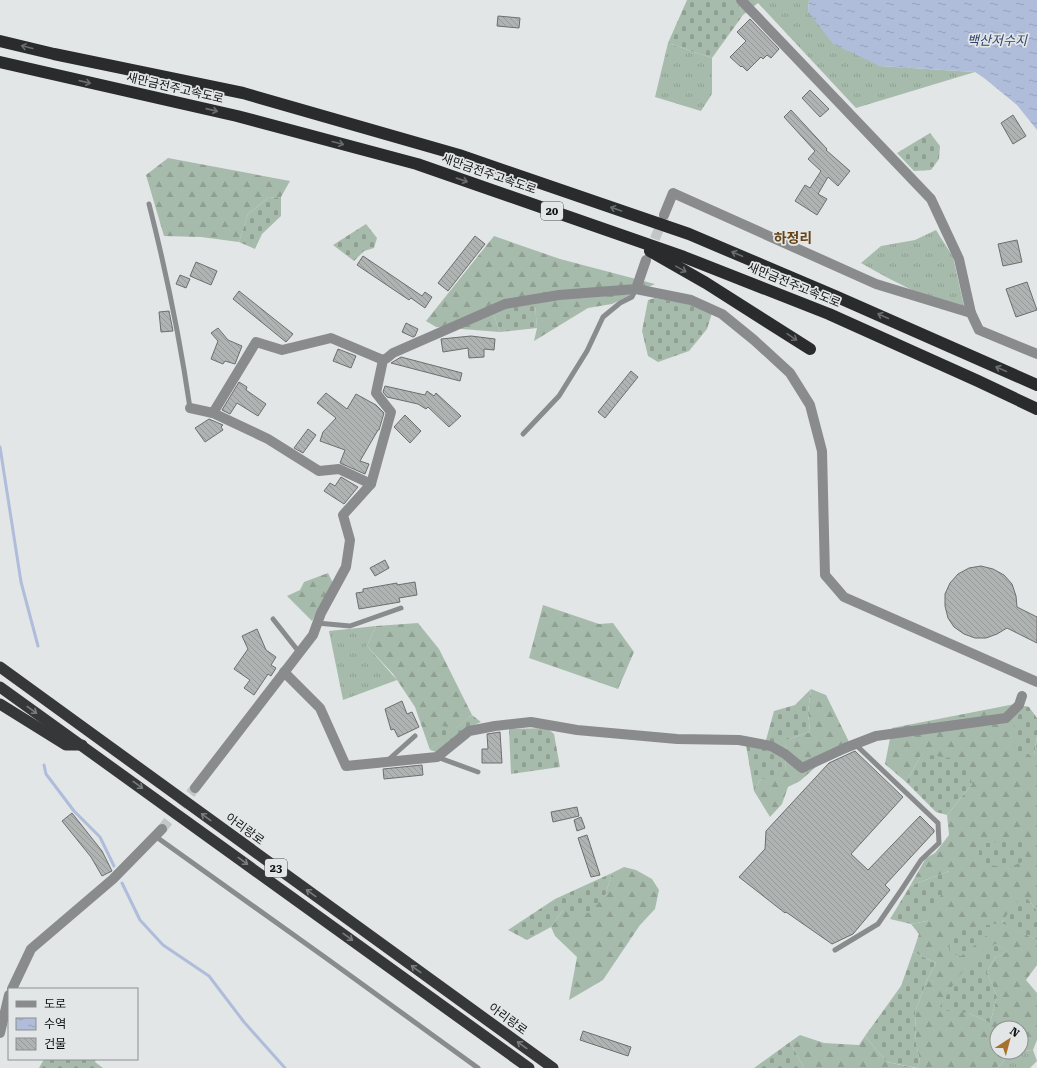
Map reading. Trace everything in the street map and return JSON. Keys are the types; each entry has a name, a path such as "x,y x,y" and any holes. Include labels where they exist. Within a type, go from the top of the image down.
{"highway":[{"name":"새만금전주고속도로","path":"0,41 54,54 243,93 459,155 689,234 842,299 1037,385"},
{"name":"새만금전주고속도로","path":"0,62 237,116 417,164 684,257 829,314 1037,409"},
{"path":"623,236 706,282 810,350"},
{"name":"아리랑로","path":"0,667 553,1068"},
{"name":"23","path":"0,687 530,1068"},
{"path":"0,704 66,745 82,746"}],"street":[{"path":"741,0 931,200 959,259 971,314 979,330 1037,354"},
{"path":"664,215 673,193 876,284 971,314"},
{"path":"636,289 646,260"},
{"path":"195,788 312,635 346,567 350,540 343,515 371,484 391,412 376,393 383,360 393,353 505,304 559,295 636,289 691,300 722,314 754,340 790,373 810,405 822,451 825,575 844,597 1037,682"},
{"path":"213,413 256,342 282,350 331,338 383,360"},
{"path":"190,408 213,413 268,439 319,471 339,469 371,484"},
{"path":"284,672 320,708 346,766 436,756 469,731 495,726 531,722 577,730 677,739 739,740 770,746 785,754 802,768 876,736 1006,718 1019,705 1022,696"},
{"path":"12,988 31,949 113,879 159,833"},
{"path":"0,1033 8,999"}],"lane":[{"path":"149,204 171,297 190,408"},
{"path":"523,434 559,396 588,351 603,317 620,303 632,297 636,289"},
{"path":"317,623 350,626 401,608"},
{"path":"273,619 299,652"},
{"path":"386,762 415,736"},
{"path":"835,950 878,924 921,860 939,843 938,823 855,744"},
{"path":"436,756 478,772"},
{"path":"159,833 326,958 478,1068"}],"green space":[{"path":"687,0 736,0 743,15 712,58 668,43"},
{"path":"736,0 809,0 808,11 880,66 975,72 856,108 758,3 743,15"},
{"path":"668,43 712,58 712,94 701,111 655,97"},
{"path":"930,133 940,146 939,159 931,170 914,171 897,153"},
{"path":"168,158 290,181 281,197 268,198 248,214 239,242 201,237 164,236 146,175"},
{"path":"281,197 281,216 262,234 255,249 239,242 248,214 268,198"},
{"path":"366,224 377,238 374,248 364,251 354,261 333,245"},
{"path":"936,230 953,257 965,310 912,290 861,263 881,246 915,240"},
{"path":"494,236 560,259 655,284 612,304 588,308 534,341 537,328 535,304 508,304 493,313 500,332 436,327 426,321"},
{"path":"655,298 688,304 712,313 707,329 689,351 658,362 648,356 642,331 648,300"},
{"path":"535,304 537,328 500,332 493,313 508,306"},
{"path":"328,573 333,583 312,621 287,596 300,590 304,582"},
{"path":"543,605 599,624 613,623 634,652 618,689 529,658"},
{"path":"418,623 439,649 472,715 430,750 415,707 393,674 367,646 376,626"},
{"path":"376,626 367,646 397,680 343,700 329,631"},
{"path":"811,689 826,695 853,750 817,766 800,781 788,787 782,804 770,817 754,791 760,780 785,772 786,740 810,732 808,712"},
{"path":"811,689 808,712 810,732 786,740 785,773 760,780 754,791 746,745 766,740 774,711 795,705"},
{"path":"1015,704 1034,755 1037,736 1037,911 1028,899 1002,922 1037,940 1037,965 1026,980 1037,993 1037,1040 1033,1050 1029,1050 1029,1020 991,1020 997,997 987,972 995,958 1008,951 995,944 969,1013 989,1023 989,1060 1004,1060 997,1068 917,1068 920,1062 916,1043 915,1012 927,980 936,963 913,952 919,934 911,924 927,921 949,871 910,886 926,858 935,853 949,835 947,815 972,784 922,754 906,782 885,764 892,728"},
{"path":"1015,704 1029,707 1037,718 1037,736 1034,755 1014,761"},
{"path":"472,715 481,722 463,730 436,752 430,750 439,742 442,726 456,728"},
{"path":"547,728 554,734 560,767 511,774 509,729"},
{"path":"922,754 965,760 972,784 947,815 936,812 906,782"},
{"path":"1016,840 1024,842 1026,860 1008,868 979,863 979,844"},
{"path":"624,867 636,870 652,879 659,890 655,909 640,925 603,980 569,1000 577,957 555,936 551,927 563,910 605,896 612,873"},
{"path":"949,871 945,888 927,921 911,924 890,919 910,886"},
{"path":"612,873 605,896 589,913 563,910 551,927 527,940 508,930 555,899"},
{"path":"1028,899 1037,911 1037,940 1002,923 1014,903"},
{"path":"1002,923 961,956 949,953 950,936 966,928"},
{"path":"995,944 1009,951 995,958 987,972 997,997 989,1023 969,1013 938,1010 956,980 973,959"},
{"path":"913,952 936,963 927,980 915,1012 916,1043 920,1062 917,1068 887,1062 865,1036 901,986"},
{"path":"800,1035 824,1043 859,1045 865,1036 887,1062 915,1068 804,1068 790,1042"},
{"path":"790,1042 804,1068 754,1068"},
{"path":"1029,1050 1033,1050 1037,1061 1030,1068 997,1068 1004,1060 1029,1060"},
{"path":"43,1060 96,1060 95,1062 103,1068 39,1068"}],"water":[{"name":"백산저수지","path":"809,0 1037,0 1037,130 1017,105 975,72 880,66 833,44 808,11"}],"building":[{"path":"498,16 520,18 519,28 497,26"},
{"path":"750,19 779,49 771,58 767,55 763,59 761,57 747,71 730,57 746,41 737,32"},
{"path":"810,90 829,109 820,117 802,98"},
{"path":"791,110 827,149 826,150 850,171 838,186 828,177 818,194 827,199 817,215 795,201 805,185 810,188 821,171 808,159 815,151 784,117"},
{"path":"1013,115 1026,136 1013,144 1001,123"},
{"path":"475,236 485,244 448,291 438,283"},
{"path":"1017,240 1022,262 1003,266 998,244"},
{"path":"363,256 422,296 425,292 432,297 425,308 411,298 409,300 357,265"},
{"path":"196,262 217,271 211,285 190,276"},
{"path":"180,275 190,279 186,288 176,284"},
{"path":"1027,282 1037,310 1016,317 1006,289"},
{"path":"239,291 293,334 286,342 233,299"},
{"path":"169,311 173,331 161,332 159,312"},
{"path":"406,323 418,329 415,336 413,337 402,332"},
{"path":"218,328 228,340 242,346 235,364 225,361 223,364 211,359 218,341 211,333"},
{"path":"471,336 495,339 494,350 484,349 484,357 469,358 468,348 443,352 441,339"},
{"path":"338,349 356,356 351,368 333,361"},
{"path":"401,357 462,373 460,381 391,363"},
{"path":"631,371 638,377 605,418 598,412"},
{"path":"239,382 247,387 246,390 266,404 258,416 237,403 230,414 222,410"},
{"path":"385,386 425,395 427,391 434,396 436,393 461,416 449,427 428,407 426,409 418,404 387,397 383,392"},
{"path":"326,393 347,409 356,394 376,405 384,413 379,430 360,461 369,464 365,474 340,463 345,450 320,441 323,432 336,418 317,403"},
{"path":"405,415 421,431 410,443 394,427"},
{"path":"209,419 223,425 221,427 223,430 205,442 195,428"},
{"path":"308,429 316,435 303,453 294,448"},
{"path":"341,477 358,487 344,504 324,491 330,483 335,486"},
{"path":"385,560 389,568 375,576 370,568"},
{"path":"981,566 993,569 1004,575 1012,584 1016,596 1017,607 1037,617 1037,643 1007,628 986,638 975,638 964,634 954,627 948,618 945,606 945,594 950,583 958,574 969,568"},
{"path":"415,582 417,595 399,598 400,602 359,609 356,593 363,592 363,589 397,583 397,585"},
{"path":"257,629 266,650 276,657 271,665 276,668 271,676 268,674 254,695 244,688 250,680 234,669 248,649 242,636"},
{"path":"402,701 407,714 412,712 419,727 398,737 394,729 391,730 385,709"},
{"path":"500,732 502,763 482,763 482,749 488,749 487,734"},
{"path":"855,751 903,797 851,854 868,870 920,816 934,830 934,832 885,885 890,890 853,934 832,944 786,912 785,913 739,877 765,849 766,831 829,763"},
{"path":"422,765 423,775 384,779 383,769"},
{"path":"577,807 579,816 553,822 551,812"},
{"path":"72,813 102,851 112,871 102,876 91,857 62,821"},
{"path":"581,817 585,828 577,831 574,820"},
{"path":"587,835 600,875 591,877 578,838"},
{"path":"583,1031 631,1047 628,1056 580,1040"}],"waterway":[{"path":"0,447 21,582 38,646"},
{"path":"44,765 46,774 74,811 100,837 114,866"},
{"path":"122,883 140,920 163,945 209,976 244,1022 285,1068"}],"tunnel":[{"path":"649,253 664,217"},
{"path":"162,829 195,788"}],"district":[{"name":"하정리","path":"793,238"}]}
